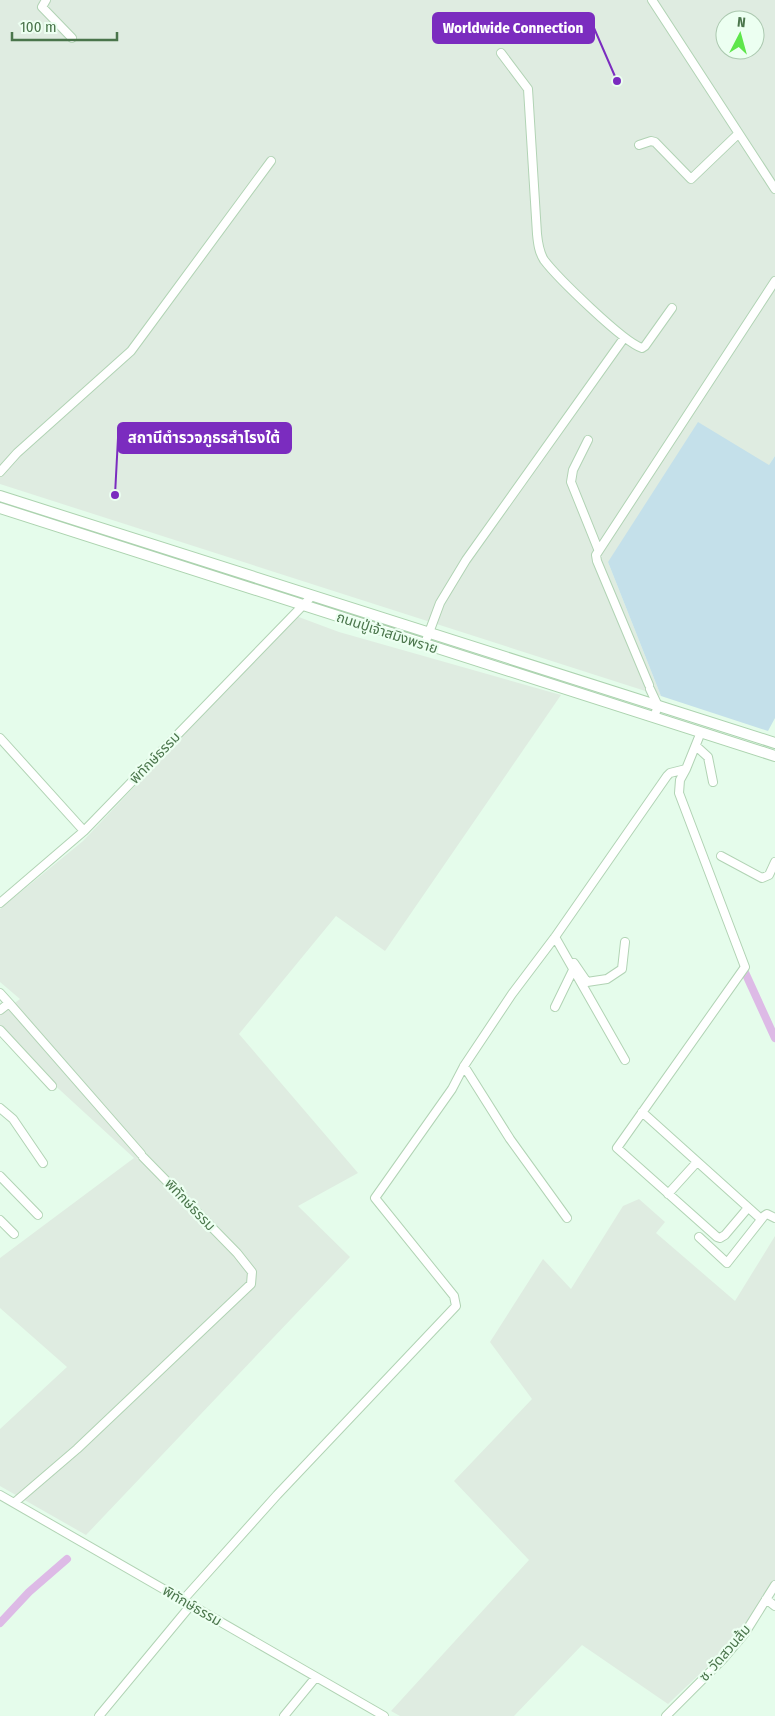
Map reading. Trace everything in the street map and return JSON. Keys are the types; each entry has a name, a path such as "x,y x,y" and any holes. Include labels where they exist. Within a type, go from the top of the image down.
{"main road":[{"name":"ถนนปู่เจ้าสมิงพราย","path":"0,496 98,534 303,605 775,756"},
{"name":"ถนนปู่เจ้าสมิงพราย","path":"0,508 98,534 312,596 775,743"}],"street":[{"path":"46,0 42,7 72,38"},
{"path":"652,0 775,190"},
{"path":"501,53 528,89 539,249 544,260 624,338 642,348 672,308"},
{"path":"639,146 651,141 655,142 691,179 738,134"},
{"path":"0,472 29,442 131,351 270,161"},
{"path":"654,717 658,706 596,561 598,549 775,281"},
{"path":"425,645 440,603 466,560 624,338"},
{"path":"588,440 574,470 571,482 598,549"},
{"name":"พิทักษ์ธรรม","path":"0,904 84,831 312,596"},
{"path":"701,732 680,780 679,793 745,966 617,1148 720,1238 747,1209"},
{"path":"0,738 84,831"},
{"path":"696,746 706,752 713,782"},
{"path":"183,1600 278,1495 456,1306 454,1296 376,1198 452,1090 464,1066 512,994 555,937 667,776 670,773 686,769"},
{"path":"721,856 762,878 769,875 775,862"},
{"path":"555,937 625,1060"},
{"path":"565,957 573,961 588,982 596,982 616,975 622,969 625,942"},
{"path":"554,1007 573,970"},
{"name":"พิทักษ์ธรรม","path":"0,993 142,1156 237,1253 252,1272 251,1284 77,1448 14,1504"},
{"path":"0,1010 9,1003"},
{"path":"0,1030 52,1086"},
{"path":"464,1066 510,1139 567,1218"},
{"path":"0,1108 12,1119 43,1163"},
{"path":"642,1112 747,1209 761,1219"},
{"path":"668,1194 697,1162"},
{"path":"0,1176 38,1215"},
{"path":"700,1237 724,1262 728,1263 761,1219 767,1214 775,1218"},
{"path":"0,1220 14,1234"},
{"name":"พิทักษ์ธรรม","path":"0,1495 384,1716"},
{"name":"ซ. วัดสวนส้ม","path":"666,1716 723,1659 745,1633 775,1585"},
{"path":"766,1599 775,1606"},
{"path":"100,1716 191,1606"},
{"path":"284,1716 316,1677"}],"shaded area":[{"path":"0,0 775,0 775,456 769,465 608,562 661,696 0,484"},
{"path":"698,422 769,465 775,456 775,718 768,731 661,696 608,562"},
{"path":"296,616 339,632 561,695 385,951 336,916 239,1034 358,1173 298,1206 350,1257 86,1535 0,1486 0,1429 67,1367 0,1308 0,1258 134,1158 0,1035 0,1014 20,999 0,982 0,909 83,841"},
{"path":"639,1199 665,1222 656,1233 735,1301 775,1236 775,1581 750,1623 724,1651 668,1704 582,1645 514,1716 400,1716 391,1711 529,1560 454,1481 532,1399 490,1342 543,1259 571,1289 623,1206"}],"waterway":[{"path":"743,968 775,1038"},
{"path":"0,1623 29,1592 67,1559"}],"place":[{"name":"Worldwide Connection","path":"617,81"},
{"name":"สถานีตำรวจภูธรสำโรงใต้","path":"115,495"}]}
